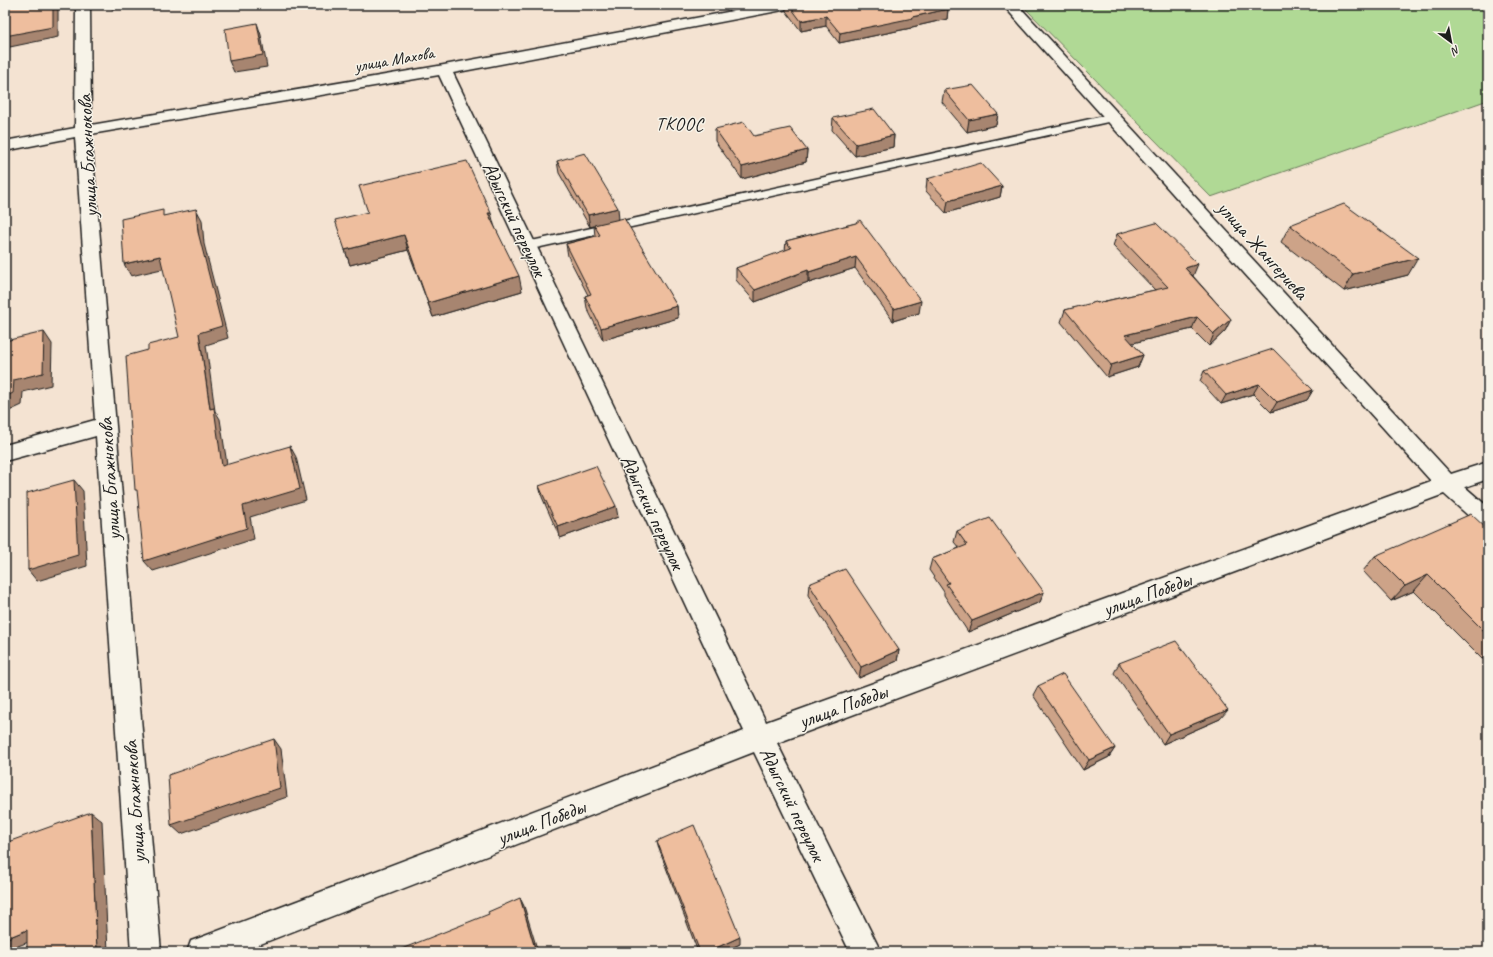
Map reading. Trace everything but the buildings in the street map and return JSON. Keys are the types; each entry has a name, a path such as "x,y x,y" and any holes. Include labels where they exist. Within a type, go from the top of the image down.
{"street":[{"name":"улица Бгажнокова","path":"83,5 83,131 146,952"},
{"name":"улица Махова","path":"5,146 83,131 444,70 788,5"},
{"name":"улица Жангериева","path":"1010,5 1447,484 1488,520"},
{"name":"Адыгский переулок","path":"444,70 760,737 866,952"},
{"path":"5,453 105,425"},
{"name":"улица Победы","path":"202,952 760,737 1488,470"}],"lane":[{"path":"527,246 1113,118"}],"green space":[{"path":"1022,5 1488,5 1488,100 1211,197"}],"district":[{"name":"ТКООС","path":"680,124"}]}
